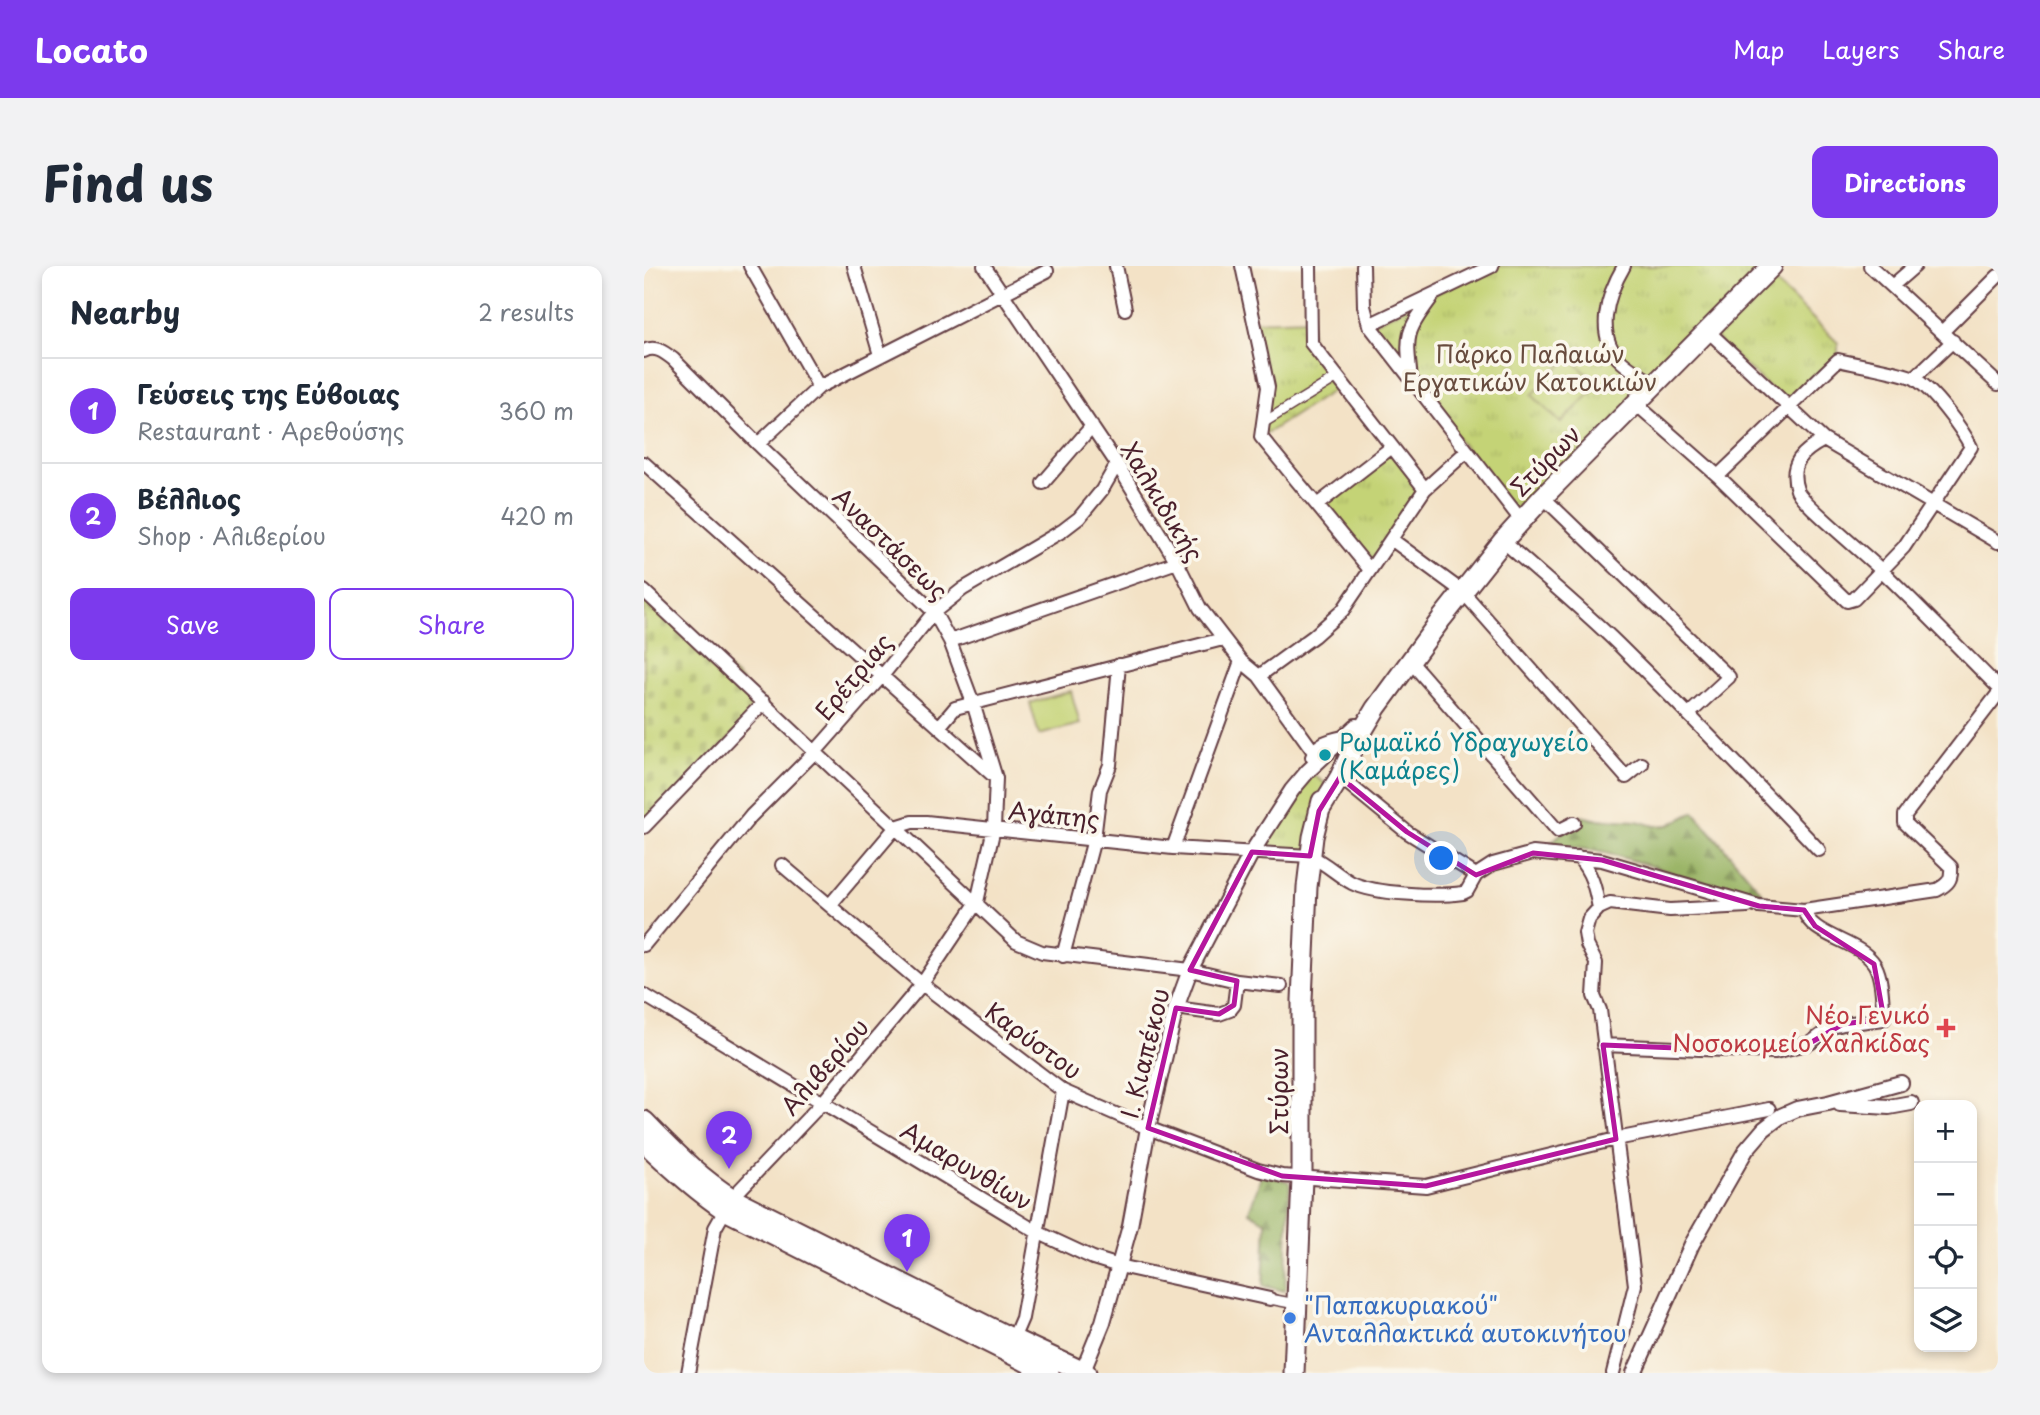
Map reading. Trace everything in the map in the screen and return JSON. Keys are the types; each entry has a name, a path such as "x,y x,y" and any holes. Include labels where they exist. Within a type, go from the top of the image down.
{"main road":[{"name":"Στύρων","path":"1319,811 1376,708 1503,541 1543,497 1772,266"},
{"name":"Στύρων","path":"1294,1373 1302,1178 1302,1000 1310,856 1327,785 1349,732 1376,708"},
{"path":"644,1121 729,1204 1049,1373"},
{"path":"644,1142 702,1195 729,1204 1084,1372"}],"street":[{"path":"750,266 819,387"},
{"path":"854,266 880,355"},
{"name":"Χαλκιδικής","path":"984,266 1117,464 1177,562 1200,608 1241,661 1259,676 1314,751"},
{"path":"1115,266 1125,309"},
{"path":"1242,266 1268,387 1261,437 1370,570"},
{"path":"1310,266 1311,343 1424,489"},
{"path":"1363,266 1364,306 1368,324 1521,520"},
{"path":"1368,324 1492,266"},
{"path":"1625,266 1611,294 1607,310 1608,340 1613,352 1624,364 1654,384"},
{"path":"1870,266 1998,384"},
{"path":"1892,286 1915,266"},
{"path":"758,444 819,387 1047,271"},
{"path":"1943,331 1998,276"},
{"path":"1411,379 1408,335 1412,324 1434,294"},
{"path":"1707,331 1824,440 1998,542"},
{"path":"1914,378 1953,341"},
{"name":"Αναστάσεως","path":"649,349 664,352 673,359 934,612 950,641 996,778 994,828"},
{"path":"1636,403 1718,476 1847,601 1854,599 1904,547 1971,447 1965,434 1939,402 1914,378 1838,360 1718,476"},
{"path":"1263,423 1336,378"},
{"path":"1043,482 1092,426"},
{"path":"1824,440 1798,460 1795,475 1799,496 1882,571 1998,687"},
{"path":"1317,505 1392,447"},
{"path":"1259,676 1343,611 1424,489 1467,451"},
{"path":"644,463 996,778"},
{"name":"Ερέτριας","path":"644,944 751,816 816,751 934,612 963,589 1062,531 1079,518 1102,491 1117,464"},
{"path":"1543,497 1729,677 1689,714"},
{"path":"1391,539 1463,592 1626,777 1642,764"},
{"path":"1503,541 1616,643 1689,714 1819,850"},
{"path":"950,641 1177,562"},
{"path":"644,591 1016,941 1029,948 1063,956 1189,970 1237,981 1281,986"},
{"path":"939,727 955,708 1223,639"},
{"path":"1173,849 1241,661"},
{"path":"1411,662 1558,831 1574,823"},
{"path":"1063,956 1094,839 1100,790 1110,765 1119,665"},
{"path":"1613,1373 1635,1285 1600,1010 1594,996 1596,963 1587,945 1585,933 1589,919 1599,908 1610,903 1670,909 1759,906 1804,910 1937,890 1948,884 1951,867 1905,823 1905,815 1998,694"},
{"path":"644,827 764,702"},
{"path":"1314,751 1326,740 1349,732"},
{"name":"Ι. Κιαπέκου","path":"1084,1372 1103,1322 1130,1226 1148,1128 1175,1008 1189,970 1252,852 1292,790 1349,732"},
{"name":"Ι. Κιαπέκου","path":"1308,771 1314,751"},
{"path":"1340,777 1407,832 1476,875"},
{"name":"Αγάπης","path":"896,827 912,822 926,822 1173,849 1310,856"},
{"path":"830,905 896,827"},
{"name":"Αλιβερίου","path":"688,1373 715,1228 729,1204 823,1102 922,984 977,902 994,828"},
{"path":"1310,856 1323,861 1351,882 1382,891 1458,894 1468,891 1476,875 1500,862 1534,853 1578,857 1612,863 1759,906"},
{"path":"1578,857 1589,869 1594,881 1599,908"},
{"name":"Καρύστου","path":"782,865 922,984 1063,1091 1148,1128 1258,1170 1282,1176 1426,1186 1616,1139 1769,1109"},
{"path":"1604,1045 1787,1050 1810,1043 1832,1027 1884,1019 1879,976 1874,964 1857,948 1815,926 1806,918 1804,910"},
{"path":"1175,1008 1225,1013 1234,1005 1237,981"},
{"name":"Αμαρυνθίων","path":"644,995 1037,1232 1093,1258 1119,1266 1296,1304"},
{"path":"1634,1373 1692,1244 1746,1150 1764,1129 1797,1108 1828,1103 1901,1083"},
{"path":"1886,1087 1892,1100 1889,1107"},
{"path":"1013,1339 1023,1318 1063,1091"},
{"path":"1828,1103 1889,1107 1911,1103"}],"highlighted area":[{"path":"1340,777 1407,832 1476,875 1533,853 1602,860 1759,906 1804,910 1815,926 1874,964 1884,1019 1843,1024 1810,1043 1775,1052 1603,1045 1616,1139 1426,1186 1282,1176 1148,1128 1176,1008 1219,1014 1234,1005 1237,981 1190,970 1252,852 1310,856 1319,811"}],"green space":[{"name":"Πάρκο Παλαιών Εργατικών Κατοικιών","path":"1492,266 1772,266 1766,273 1838,343 1838,360 1789,406 1708,331 1521,520 1369,325"},
{"path":"1311,319 1311,343 1343,384 1261,437 1268,387 1254,321"},
{"path":"1569,357 1599,385 1561,423 1532,395"},
{"path":"1392,447 1425,489 1370,570 1317,505"},
{"path":"644,591 764,702 644,827"},
{"path":"1071,691 1080,724 1039,735 1030,703"},
{"path":"1308,771 1327,785 1310,856 1252,852"},
{"path":"1694,812 1764,895 1700,881 1597,851 1546,847 1581,816 1637,821 1655,826 1669,825"},
{"path":"1262,1174 1290,1182 1285,1291 1263,1286 1266,1222 1249,1212"}],"place":[{"name":"Ρωμαϊκό Υδραγωγείο (Καμάρες)","path":"1325,755"},
{"name":"Νέο Γενικό Νοσοκομείο Χαλκίδας","path":"1946,1028"},
{"name":"Βέλλιος","path":"729,1169"},
{"name":"Γεύσεις της Εύβοιας","path":"907,1272"},
{"name":"\"Παπακυριακού\" Ανταλλακτικά αυτοκινήτου","path":"1290,1318"}]}
